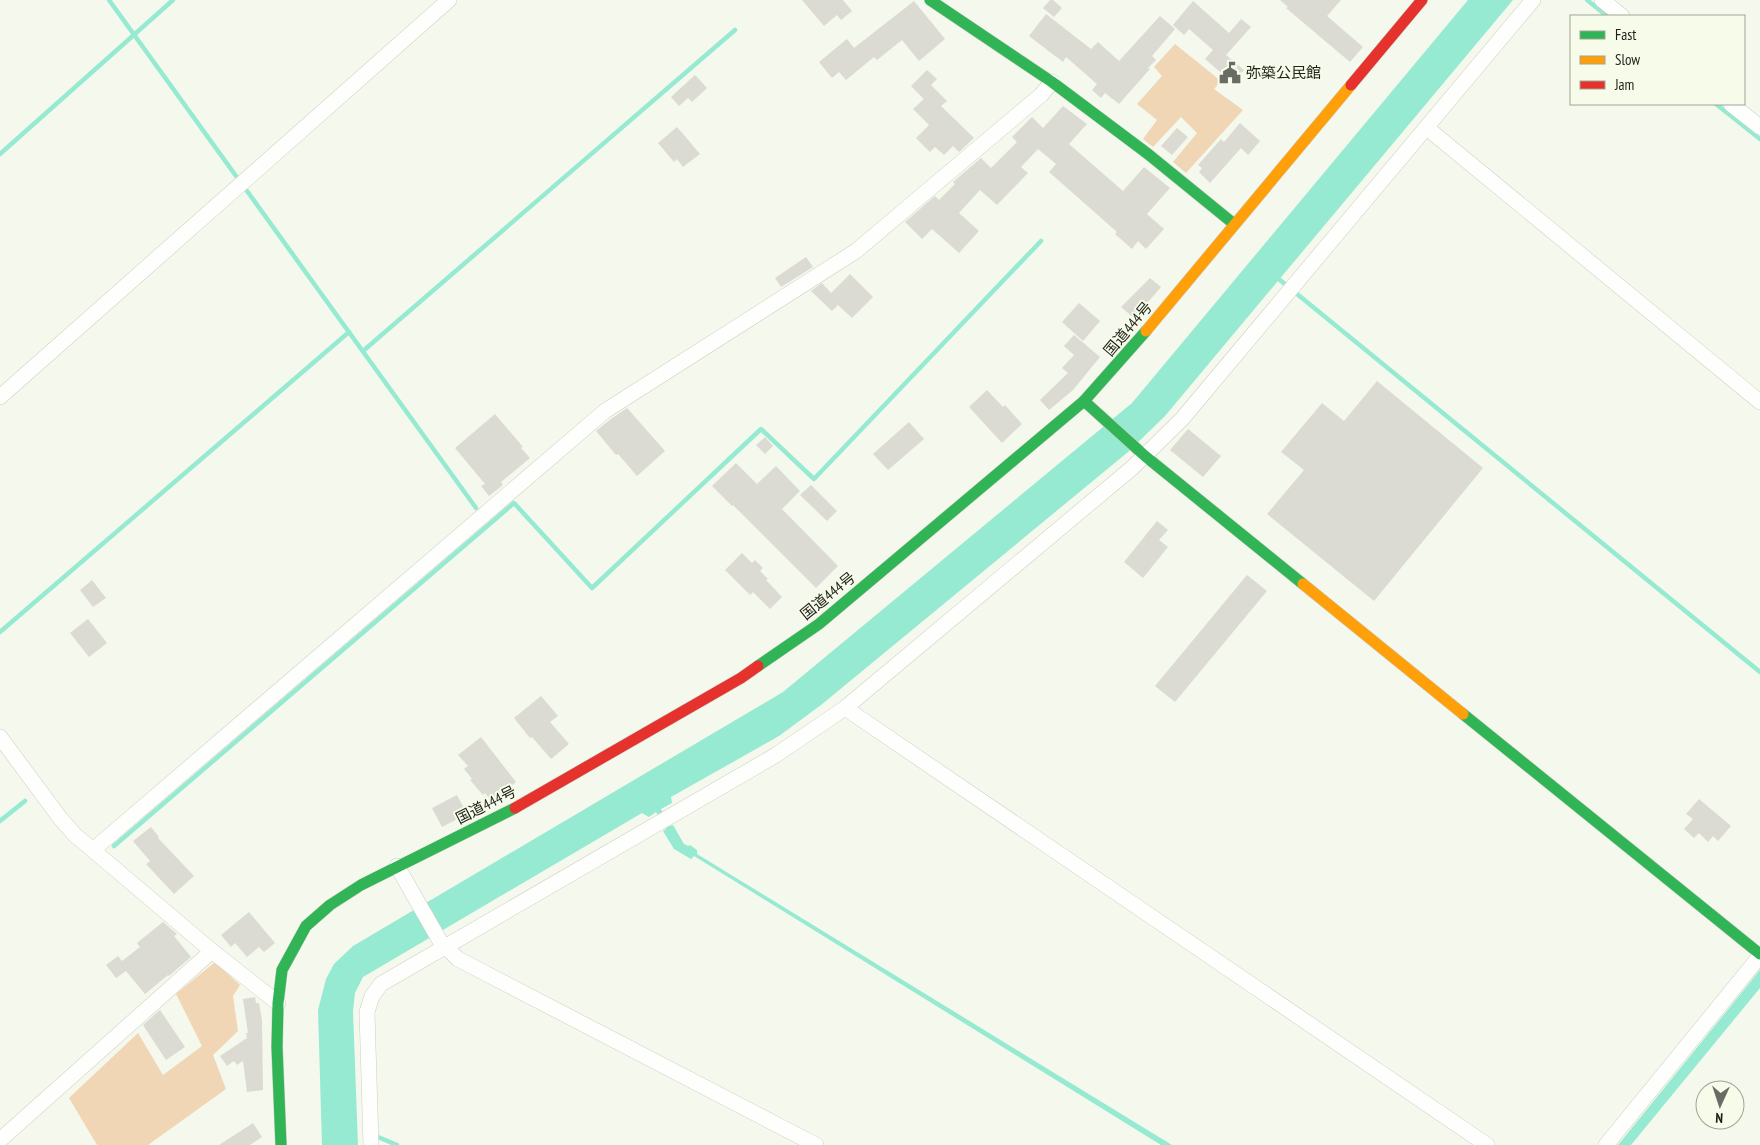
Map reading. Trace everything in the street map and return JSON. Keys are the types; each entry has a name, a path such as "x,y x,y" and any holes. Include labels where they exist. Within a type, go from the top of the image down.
{"main road":[{"path":"930,0 950,5 1148,154 1234,224"},
{"name":"国道444号","path":"281,1145 277,1047 278,1003 282,970 306,926 338,900 361,885 517,807 741,678 819,624 1084,401 1118,365 1422,0"},
{"path":"1084,401 1142,453 1760,955"}],"street":[{"path":"0,397 449,0"},
{"path":"371,1145 367,1012 372,996 381,984 442,944 776,754 845,708 1182,419 1533,0"},
{"path":"1602,0 1621,15"},
{"path":"94,849 605,412 856,251 1041,95 1052,82"},
{"path":"1732,105 1760,127"},
{"path":"1427,128 1760,402"},
{"path":"845,708 1487,1145"},
{"path":"0,737 60,818 75,835 94,849 212,951 278,1003"},
{"path":"397,866 442,944 458,959 816,1145"},
{"path":"0,1140 212,951"},
{"path":"1606,1145 1760,955"}],"shaded area":[{"path":"1468,0 1513,0 1165,416 1128,452 821,705 779,736 671,797 672,803 661,809 670,826 673,825 684,844 690,845 697,850 697,854 1172,1145 1161,1145 694,856 691,859 674,849 663,831 666,829 656,812 649,817 642,813 363,977 355,993 353,1011 358,1145 322,1145 318,1010 326,979 334,964 353,946 783,692 1132,403"},
{"path":"1175,44 1221,81 1214,89 1243,110 1186,173 1173,162 1197,133 1181,117 1153,147 1143,139 1157,120 1137,104 1162,76 1154,67"},
{"path":"215,962 240,985 233,996 238,1031 213,1055 226,1089 148,1145 97,1145 69,1098 138,1033 163,1075 202,1046 176,994"},
{"path":"1760,970 1760,988 1631,1145 1618,1145"}],"building":[{"path":"802,0 843,0 852,11 841,20 837,15 824,26"},
{"path":"1050,0 1053,0 1062,8 1054,17 1043,8"},
{"path":"1280,0 1341,0 1327,16 1363,47 1350,62 1286,8 1288,7"},
{"path":"914,1 945,39 919,61 902,40 877,60 874,57 846,80 839,72 832,78 819,62 847,39 854,48"},
{"path":"1193,1 1229,33 1241,19 1251,27 1226,55 1244,70 1233,83 1205,59 1213,50 1189,29 1184,35 1173,25"},
{"path":"1046,14 1091,49 1098,42 1119,61 1160,16 1175,29 1152,56 1156,60 1148,68 1150,69 1119,104 1105,93 1101,98 1092,90 1097,84 1066,57 1063,62 1029,36"},
{"path":"927,70 937,79 931,85 947,101 941,106 974,138 959,152 953,146 944,155 935,147 930,152 916,138 929,125 913,109 924,99 911,86"},
{"path":"695,75 707,88 692,102 688,98 679,106 671,97"},
{"path":"1063,106 1087,124 1069,144 1123,191 1144,167 1170,188 1147,214 1164,229 1146,249 1138,241 1132,249 1115,234 1117,232 1049,172 1056,164 1038,149 1021,167 1028,173 997,205 980,190 959,213 979,231 959,253 932,229 922,239 905,222 935,196 939,200 955,184 953,182 981,158 991,168 1017,142 1012,137 1032,117 1043,128"},
{"path":"1240,123 1260,141 1248,155 1241,148 1210,183 1199,172 1202,168 1198,165 1221,139 1224,142"},
{"path":"677,127 700,154 683,167 677,159 674,162 658,143"},
{"path":"1177,128 1188,137 1172,155 1161,146"},
{"path":"806,257 813,267 781,287 775,278"},
{"path":"850,274 873,297 852,318 838,305 832,311 811,291 822,283 831,293"},
{"path":"1150,278 1161,287 1135,319 1121,307"},
{"path":"1079,303 1100,321 1083,341 1062,322"},
{"path":"1074,335 1100,357 1073,390 1049,410 1040,400 1068,373 1062,368 1074,355 1064,346"},
{"path":"1377,381 1483,468 1374,601 1267,514 1304,470 1281,452 1322,403 1344,421"},
{"path":"987,390 1003,407 1005,405 1022,424 1002,443 969,407"},
{"path":"627,408 665,451 637,476 596,431"},
{"path":"495,414 530,458 501,482 503,485 489,496 481,486 485,484 455,448"},
{"path":"909,422 924,439 888,470 873,454"},
{"path":"1188,429 1221,456 1203,477 1170,450"},
{"path":"765,437 773,446 765,454 756,445"},
{"path":"736,463 757,484 776,466 800,491 782,509 838,566 816,588 712,486"},
{"path":"811,485 837,511 827,521 800,495"},
{"path":"1157,521 1168,530 1159,540 1168,547 1143,578 1124,562"},
{"path":"742,553 752,563 755,560 763,568 760,571 782,597 770,609 753,592 750,595 725,570"},
{"path":"1247,575 1267,591 1175,702 1155,686"},
{"path":"92,580 106,598 93,607 80,590"},
{"path":"88,619 107,643 89,657 70,633"},
{"path":"541,696 558,716 550,722 569,744 551,759 532,737 530,738 514,718"},
{"path":"481,737 516,782 492,802 470,780 472,779 464,769 468,766 458,755"},
{"path":"457,795 467,814 442,827 432,808"},
{"path":"1699,799 1731,826 1718,841 1713,836 1708,842 1699,833 1694,838 1684,829 1693,819 1686,814"},
{"path":"151,827 158,838 194,876 174,894 146,864 150,861 133,841"},
{"path":"249,912 275,943 264,952 259,947 247,957 235,943 231,947 221,935"},
{"path":"163,922 177,934 174,936 191,957 145,994 126,971 116,978 106,965 118,956 122,961 140,947 137,943"},
{"path":"255,997 256,1003 259,1003 262,1020 263,1090 247,1092 243,1061 237,1065 234,1061 227,1066 220,1056 247,1038 246,1033 248,1033 243,999"},
{"path":"160,1010 185,1047 166,1060 143,1025"},
{"path":"253,1123 262,1137 250,1145 219,1145"}],"waterway":[{"path":"109,0 236,176"},
{"path":"0,154 173,0"},
{"path":"1587,0 1606,15"},
{"path":"363,351 735,30"},
{"path":"1717,105 1760,139"},
{"path":"247,191 476,508"},
{"path":"114,846 514,503 592,588 761,429 814,479 1041,241"},
{"path":"1275,276 1760,672"},
{"path":"0,632 349,332"},
{"path":"0,821 25,801"},
{"path":"378,1137 397,1145"}],"traffic: fast":[{"path":"930,0 1052,82 1148,154 1234,224"},
{"path":"758,666 819,624 1084,401 1146,331"},
{"path":"1084,401 1145,456 1303,584"},
{"path":"1463,714 1760,954"},
{"path":"281,1145 277,1047 278,1003 282,970 306,926 330,905 361,885 515,808"}],"traffic: slow":[{"path":"1146,331 1351,85"},
{"path":"1303,584 1463,714"}],"traffic: jam":[{"path":"1351,85 1422,0"},
{"path":"515,808 741,678 758,666"}],"place":[{"name":"弥築公民館","path":"1230,73"}]}
